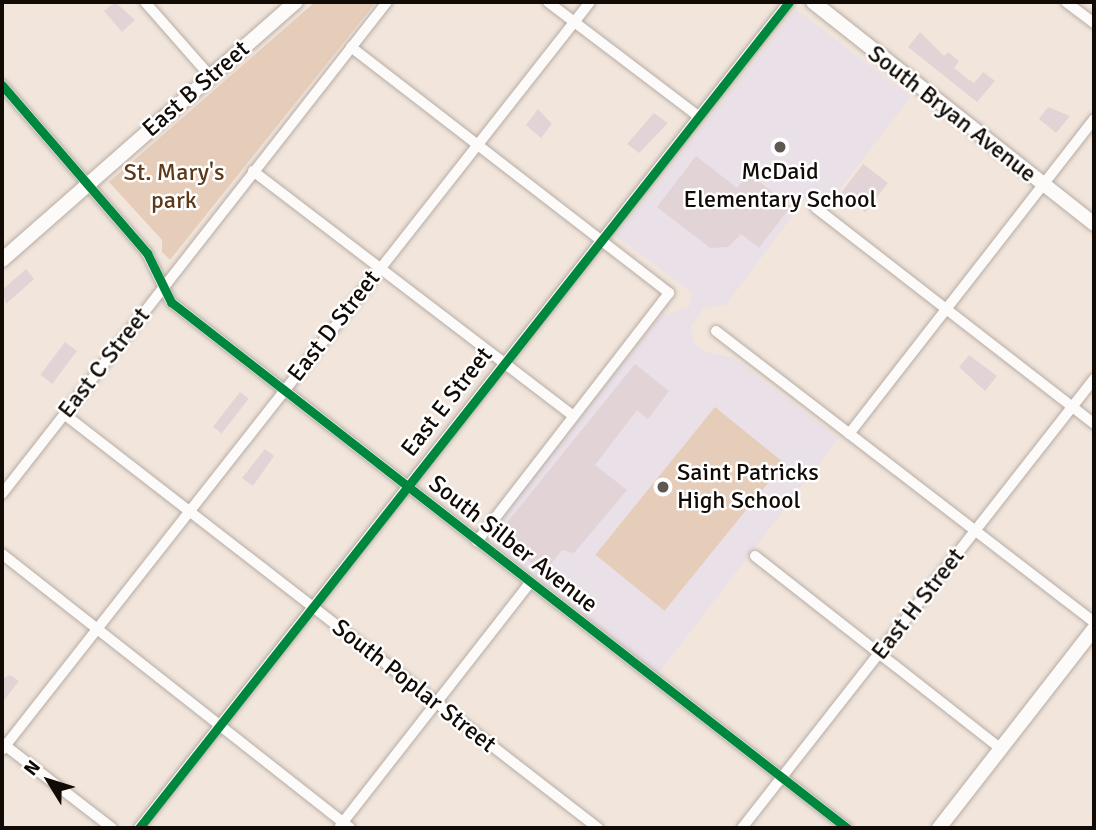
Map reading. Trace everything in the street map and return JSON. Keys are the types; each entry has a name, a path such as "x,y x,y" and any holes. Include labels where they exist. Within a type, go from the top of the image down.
{"main road":[{"name":"East B Street","path":"2,260 296,2"},
{"name":"South Bryan Avenue","path":"813,2 1094,224"},
{"path":"939,828 1094,629"}],"street":[{"path":"145,2 210,76"},
{"name":"East C Street","path":"2,494 387,2"},
{"path":"548,2 698,116"},
{"name":"East D Street","path":"3,746 191,512 379,267 590,2"},
{"name":"East E Street","path":"139,828 503,362 789,2"},
{"path":"1066,2 1094,23"},
{"path":"351,47 669,293 477,541"},
{"name":"South Silber Avenue","path":"2,85 147,253 161,290 284,391 848,828"},
{"path":"849,433 1094,119"},
{"path":"253,171 573,416"},
{"path":"816,208 947,307 1094,424"},
{"path":"716,331 1094,622"},
{"name":"East H Street","path":"742,828 1094,379"},
{"name":"South Poplar Street","path":"64,414 598,828"},
{"path":"2,554 344,826 530,583"},
{"path":"755,556 1001,749"},
{"path":"3,746 111,828"}],"shaded area":[{"name":"Saint Patricks High School","path":"796,9 911,97 829,203 805,199 726,305 704,308 691,327 695,344 706,352 732,357 839,438 658,674 486,536 661,316 689,307 692,293 616,236"}],"green space":[{"name":"St. Mary's park","path":"315,2 376,2 170,260 162,252 162,240 109,182"},
{"path":"715,407 784,463 665,611 595,555"}],"building":[{"path":"115,2 135,20 122,32 104,11"},
{"path":"920,32 944,56 948,52 959,61 954,68 974,83 983,72 995,81 977,102 908,47"},
{"path":"1048,107 1070,116 1056,133 1039,119"},
{"path":"538,109 552,124 541,138 526,125"},
{"path":"654,113 668,123 639,153 627,144"},
{"path":"696,156 737,188 748,173 791,206 759,248 741,234 728,247 710,248 657,207"},
{"path":"863,164 888,183 865,212 841,194"},
{"path":"26,269 34,279 6,304 2,290"},
{"path":"65,342 77,351 52,384 40,375"},
{"path":"969,355 997,376 985,391 959,367"},
{"path":"635,364 669,391 648,419 637,410 595,465 627,490 574,553 562,550 544,573 496,536"},
{"path":"240,392 249,399 222,433 213,427"},
{"path":"265,449 274,456 253,486 242,478"},
{"path":"10,675 19,681 2,703 2,679"}],"cycle path":[{"path":"139,828 789,2"},
{"path":"2,85 147,253 171,302 847,828"}],"place":[{"name":"McDaid Elementary School","path":"780,147"},
{"name":"Saint Patricks High School","path":"663,487"}]}
